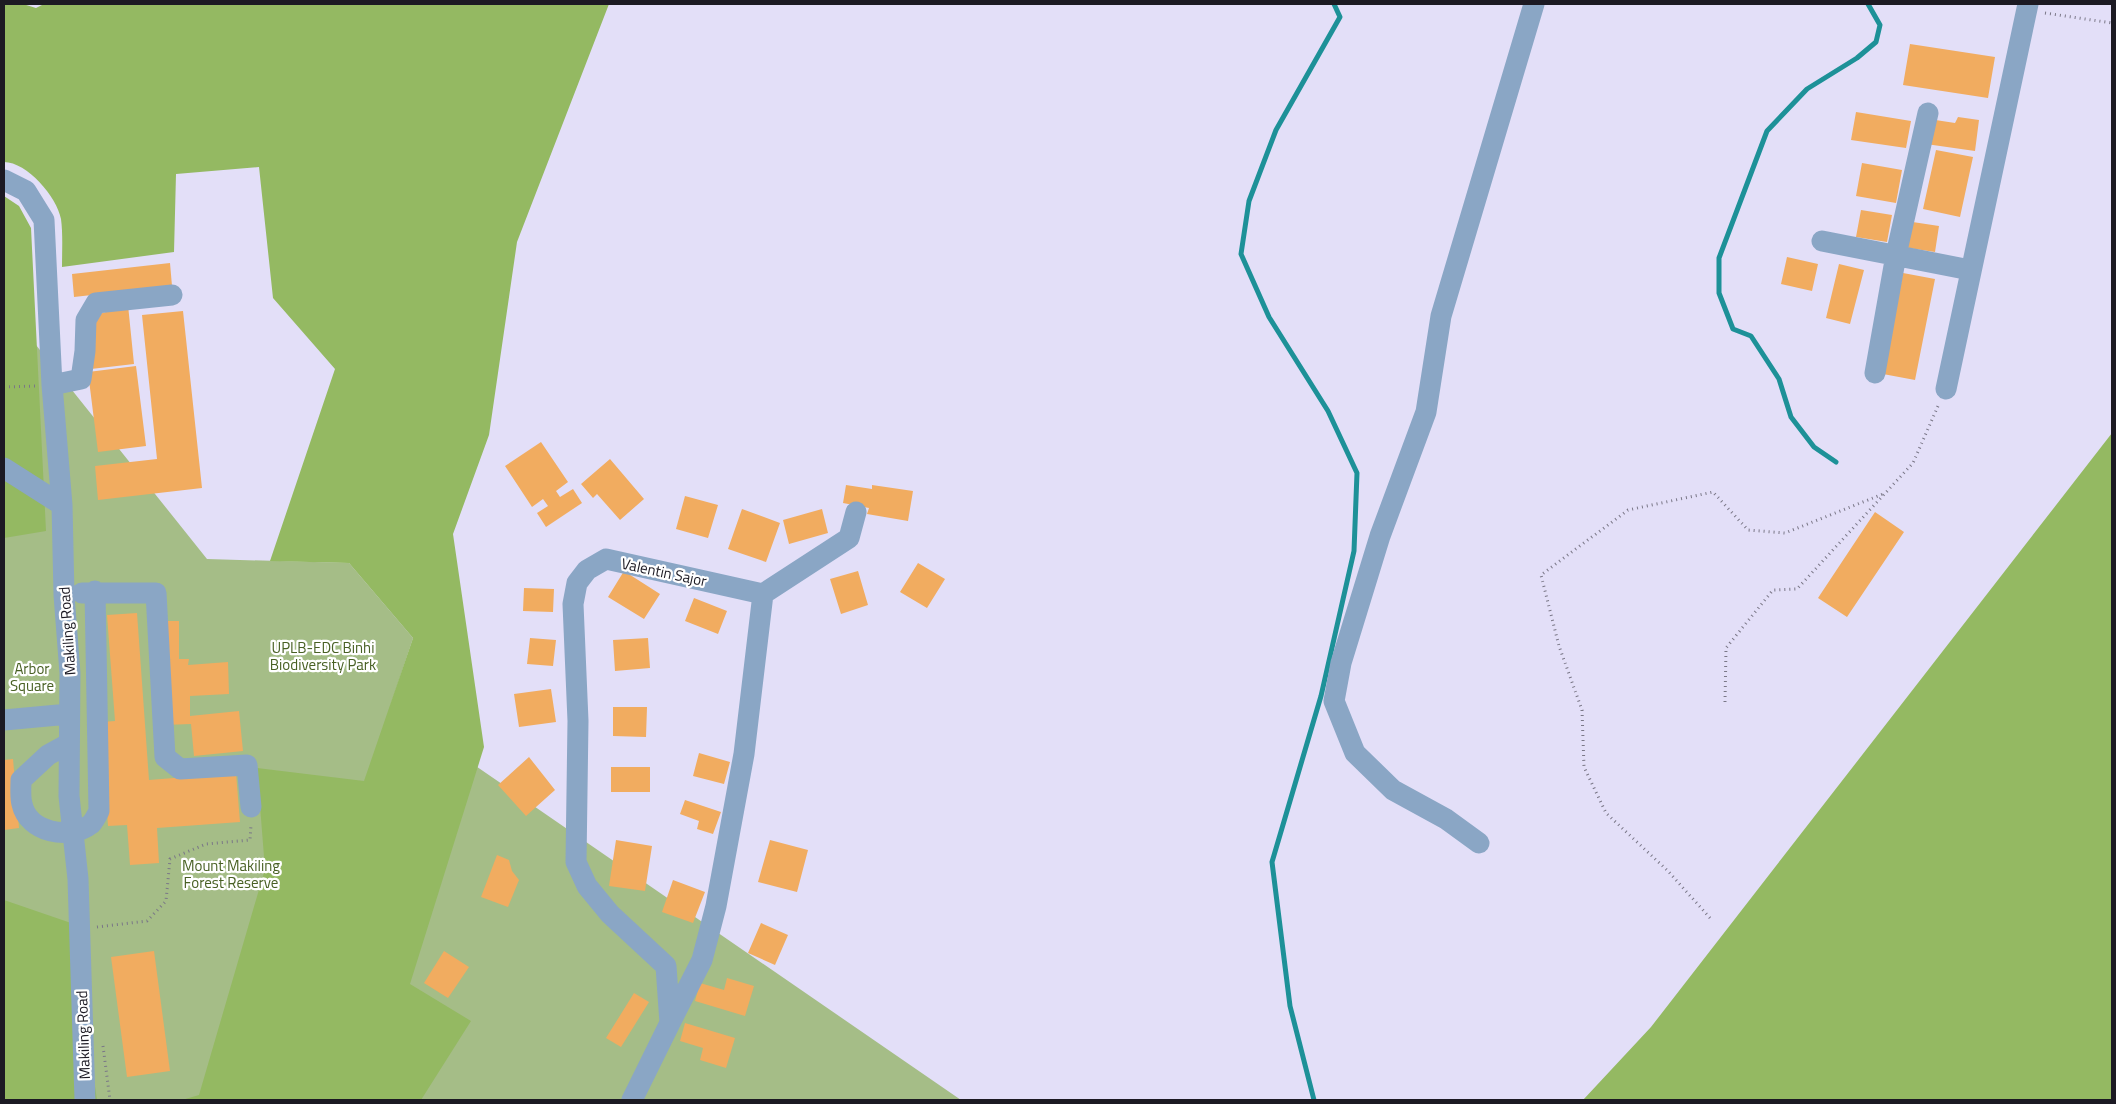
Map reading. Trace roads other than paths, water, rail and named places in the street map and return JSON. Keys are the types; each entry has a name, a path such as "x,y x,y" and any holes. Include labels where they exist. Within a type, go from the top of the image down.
{"street":[{"path":"1479,843 1446,819 1393,790 1355,753 1334,701 1342,664 1380,536 1426,412 1441,316 1534,4"},
{"path":"1946,389 2027,7"},
{"path":"1875,373 1896,255 1928,113"},
{"name":"Makiling Road","path":"4,180 26,191 44,220 48,385 62,505 64,595 70,673 69,796 77,858 85,1100"},
{"path":"1822,241 1970,270"},
{"path":"48,385 81,379 86,320 96,303 172,295"},
{"path":"4,468 62,505"},
{"path":"632,1100 702,960 716,906 744,754 763,594 849,538 856,512"},
{"name":"Valentin Sajor","path":"670,1023 666,966 610,914 587,886 576,862 578,721 573,604 577,583 587,570 606,559 763,594"},
{"path":"68,744 48,756 21,780 22,805 35,825 55,832 73,832 92,824 99,811 95,591"},
{"path":"64,595 95,591 156,593 165,757 180,768 247,765 251,807"},
{"path":"4,720 70,714"}],"waterway":[{"path":"1314,1100 1290,1006 1272,862 1321,696 1354,551 1357,473 1328,411 1269,317 1241,254 1249,201 1276,130 1340,17 1334,4"},
{"path":"1836,462 1814,447 1791,417 1779,379 1751,336 1733,329 1719,293 1719,258 1767,131 1807,89 1857,58 1876,42 1880,25 1868,4"}],"park label":[{"name":"UPLB-EDC Binhi Biodiversity Park","path":"323,656"},
{"name":"Arbor Square","path":"32,676"},
{"name":"Mount Makiling Forest Reserve","path":"231,874"}]}
